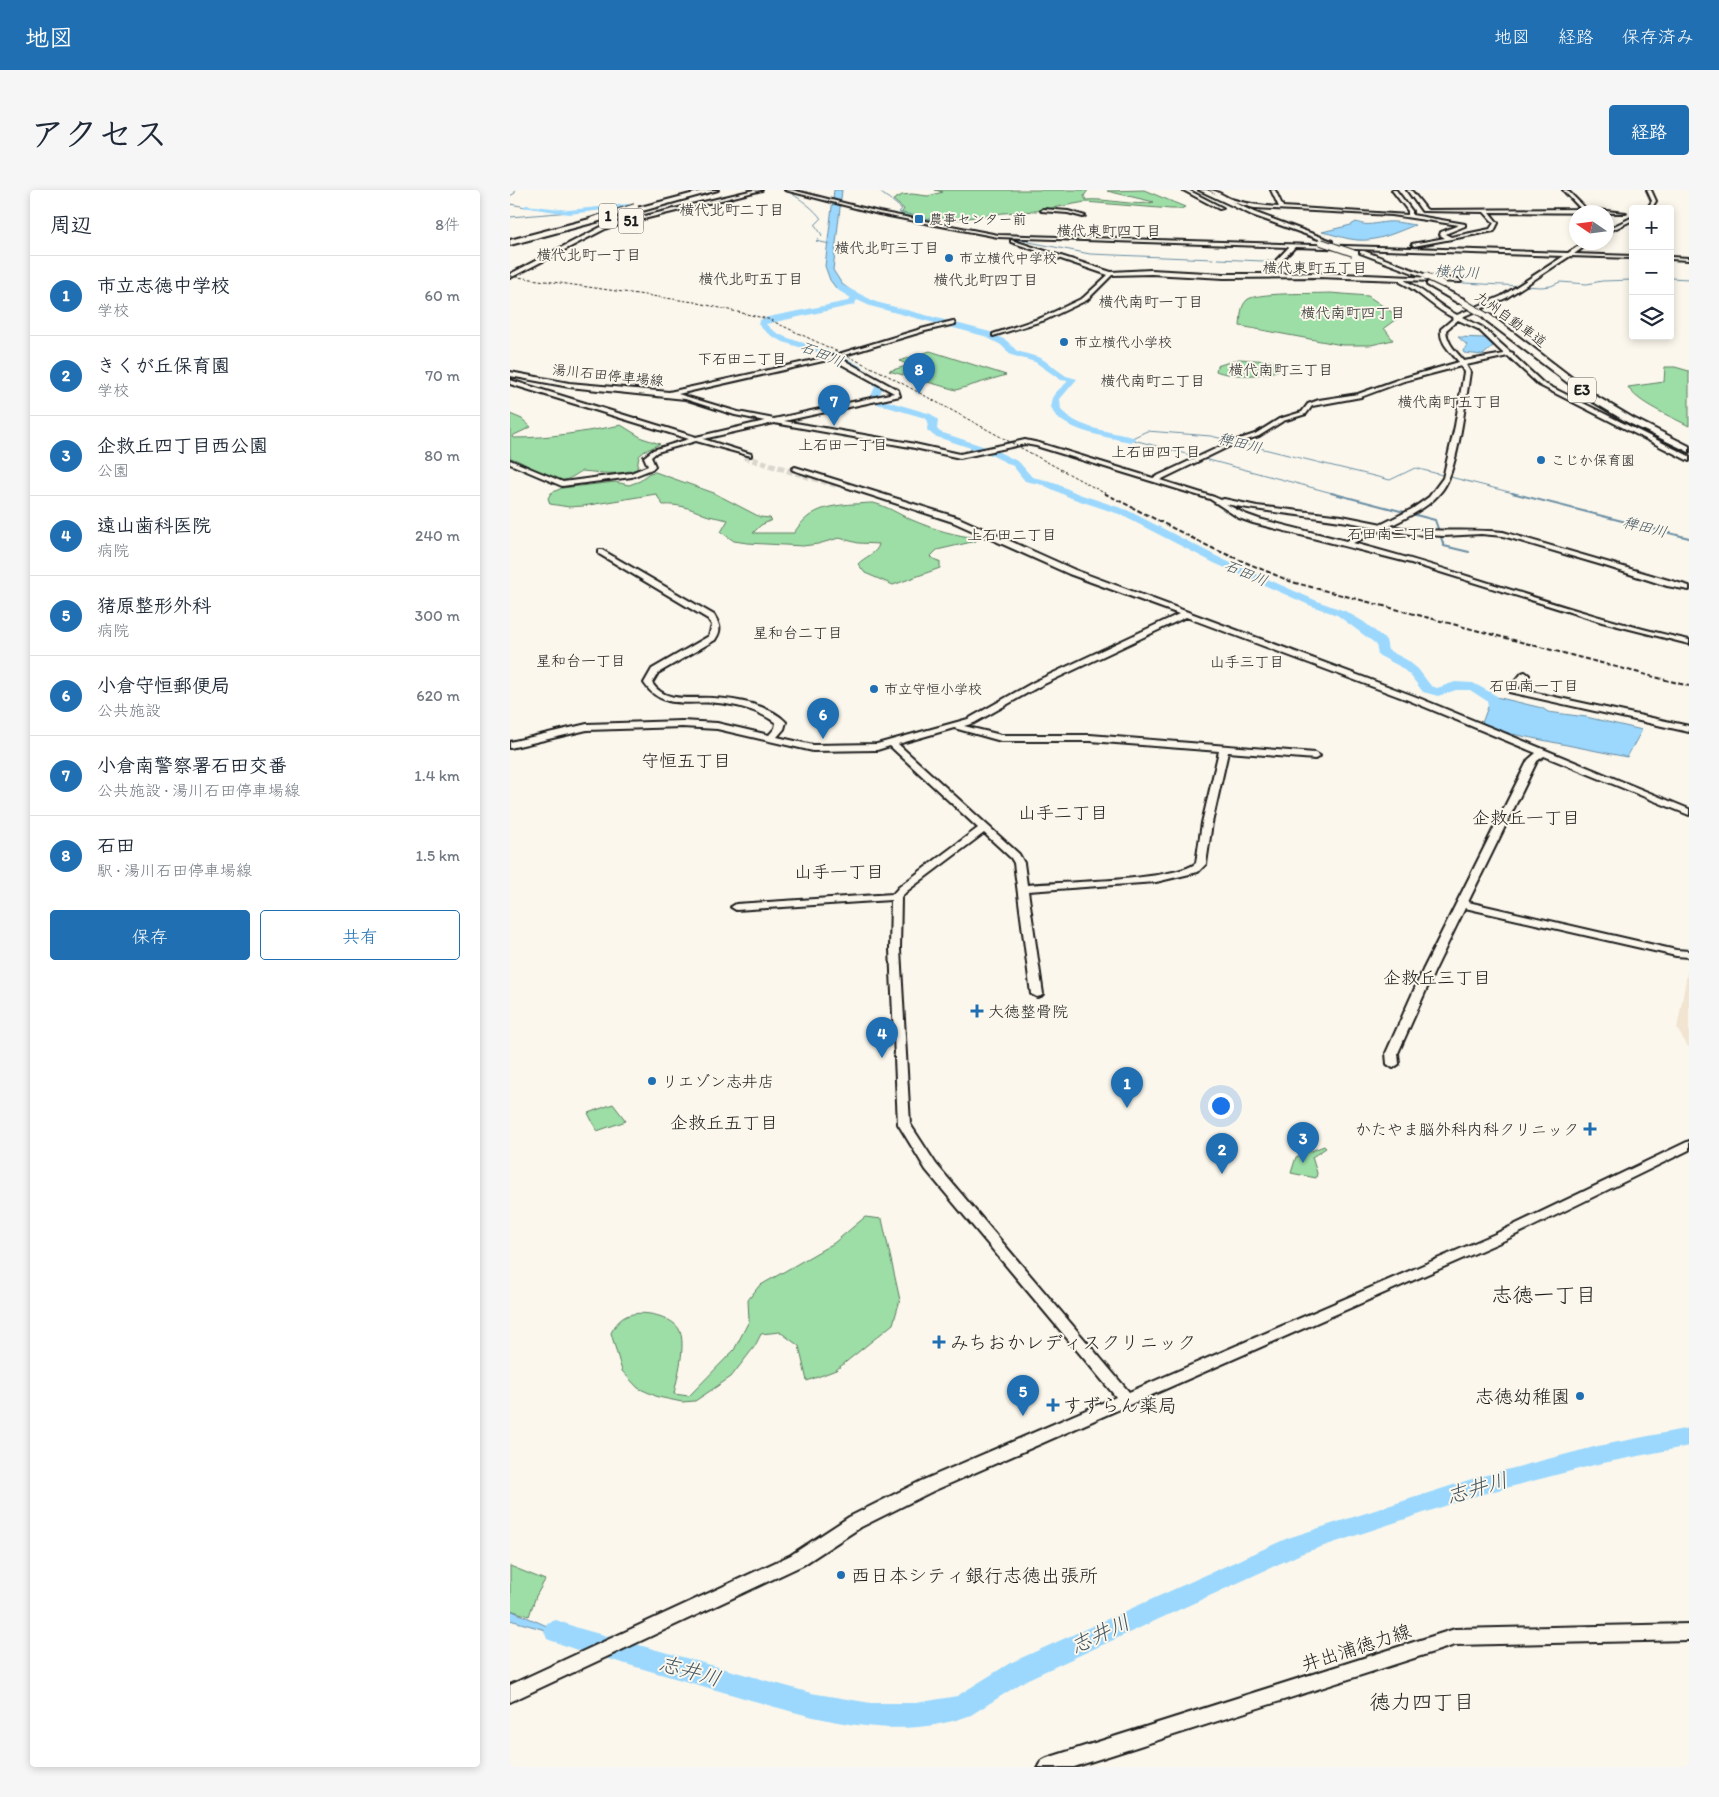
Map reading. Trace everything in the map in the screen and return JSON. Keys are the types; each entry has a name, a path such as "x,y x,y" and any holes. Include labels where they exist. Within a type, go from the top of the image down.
{"highway":[{"name":"1","path":"510,242 708,190"},
{"name":"九州自動車道","path":"1194,190 1248,215 1413,276 1443,284 1496,313"},
{"name":"九州自動車道","path":"1202,190 1254,214 1362,252 1427,280 1486,316 1594,398 1630,420 1689,449"},
{"name":"九州自動車道","path":"1554,357 1609,399 1641,419 1689,442"}],"main road":[{"name":"51","path":"510,276 605,227 760,190"}],"street":[{"path":"510,242 708,190"},
{"path":"510,242 708,190"},
{"path":"788,190 879,213 992,235 1112,274 1151,272 1224,276 1335,275 1459,281"},
{"path":"795,190 821,198"},
{"path":"1185,190 1221,208"},
{"path":"1211,190 1227,199 1254,207 1410,216 1462,224 1460,227 1443,233 1442,235 1450,238"},
{"path":"1273,190 1282,209"},
{"path":"1394,190 1410,211 1410,216"},
{"path":"1409,190 1425,210 1569,210"},
{"path":"1565,190 1580,205"},
{"path":"1649,190 1654,202 1652,205"},
{"path":"1043,210 1068,212 1083,216"},
{"path":"1407,249 1410,245 1492,230 1496,223 1485,210"},
{"path":"1614,212 1624,213"},
{"path":"1614,228 1629,220"},
{"path":"992,235 1629,257"},
{"path":"1265,275 1294,245"},
{"path":"1346,544 1414,511 1431,498 1446,478 1468,372 1464,363 1448,348 1443,336 1443,330 1458,317 1504,297 1528,284 1545,269 1576,250"},
{"path":"1674,258 1689,259"},
{"path":"995,334 1043,319 1085,299 1112,274"},
{"path":"1399,279 1417,288 1439,307 1480,328 1541,384 1689,460"},
{"name":"湯川石田停車場線","path":"510,374 569,385 669,394 833,357 953,323"},
{"path":"1154,480 1230,444 1258,435 1281,420 1304,413 1310,405 1359,396 1402,380 1464,363 1510,354"},
{"path":"510,462 554,483 576,484 645,472 652,466 647,459 649,454 693,440 882,399 893,400 900,398 896,391 833,357"},
{"path":"510,384 747,456"},
{"path":"669,394 686,397 737,414 960,456 1025,442 1037,444 1212,498 1257,508 1342,518 1410,532 1444,534 1481,532 1503,534 1689,588"},
{"path":"795,469 944,515 1072,572 1689,812"},
{"path":"836,485 940,518 1068,574 1183,615"},
{"path":"1212,498 1242,516 1441,569 1560,605 1612,624 1689,642"},
{"path":"602,552 692,604 710,617 716,625 715,634 712,638 655,671 648,683 650,688 670,699 713,700 765,712 781,722 771,738"},
{"path":"510,745 580,728 615,725 696,724 717,726 825,749 877,747 971,721 1037,684 1183,615"},
{"path":"1525,675 1512,690 1689,729"},
{"path":"955,726 1001,738 1090,738 1314,756"},
{"path":"892,743 1016,856 1023,888 1037,994"},
{"path":"1023,888 1156,879 1194,870 1201,864 1224,748"},
{"path":"1540,754 1689,817"},
{"path":"1393,1064 1392,1052 1429,970 1521,784 1540,754"},
{"path":"984,828 903,889 896,897 896,949 904,1124 931,1167 1126,1399"},
{"path":"736,907 896,897"},
{"path":"1463,904 1676,953 1689,954"},
{"path":"510,1694 797,1560 855,1522 927,1486 1500,1237 1689,1145"},
{"name":"井出浦徳力線","path":"1047,1767 1455,1637 1689,1632"}],"shaded area":[{"path":"1689,963 1689,1048 1677,1029"}],"green space":[{"path":"935,190 1088,190 1084,196 1086,200 1138,204 1154,202 1107,191 1144,190 1185,207 1171,209 1085,202 1036,211 1003,213 954,220 943,218 931,221 900,215 904,209 893,200 902,195 928,196 943,192"},
{"path":"1330,293 1368,296 1399,317 1384,328 1393,340 1371,345 1342,345 1240,326 1243,305 1252,297"},
{"path":"930,351 1006,375 956,390 889,371 910,365 899,361"},
{"path":"1239,359 1272,361 1283,366 1271,373 1251,375 1216,371 1217,366"},
{"path":"1665,367 1675,367 1689,371 1689,426 1639,399 1628,387 1664,382"},
{"path":"510,414 522,419 531,427 512,436 513,438 554,436 621,425 642,438 660,444 639,456 637,469 615,473 582,471 568,479 555,479 510,458"},
{"path":"655,472 714,493 760,517 772,520 761,525 753,533 794,533 806,519 819,510 835,506 873,503 936,529 962,536 979,538 976,541 937,550 930,557 940,562 940,568 893,585 865,573 858,564 873,553 879,544 858,543 839,538 803,546 734,541 721,532 728,520 709,516 684,507 663,505 656,494 569,507 550,504 548,498 551,493 562,488 615,482 629,485 640,481 649,473"},
{"path":"613,1104 626,1121 597,1131 588,1113"},
{"path":"1324,1146 1326,1148 1312,1157 1317,1173 1316,1178 1291,1173 1296,1157"},
{"path":"865,1217 882,1219 900,1300 893,1324 836,1370 807,1381 799,1346 780,1332 761,1334 755,1346 731,1377 695,1401 682,1402 658,1397 638,1388 622,1371 611,1333 623,1318 629,1315 642,1313 656,1315 675,1324 679,1329 682,1352 674,1394 689,1396 734,1350 749,1321 748,1300 759,1286 834,1243"},
{"path":"510,1566 545,1580 536,1596 529,1616 510,1610"}],"water":[{"path":"834,190 842,190 833,270 842,284 860,297 857,298 836,288 830,280 825,266"},
{"path":"1356,222 1368,224 1394,222 1415,225 1387,236 1364,240 1348,239 1322,232"},
{"path":"1458,337 1485,338 1493,346 1483,355 1464,353 1463,351 1467,345"},
{"path":"1492,696 1542,708 1548,712 1586,717 1642,730 1627,757 1507,733 1482,723"},
{"path":"510,1610 577,1639 510,1620"}],"waterway":[{"path":"510,196 515,193 515,190"},
{"path":"789,192 802,200 819,215 821,219 815,225 822,235 816,241 830,244"},
{"name":"横代川","path":"881,193 891,200"},
{"name":"横代川","path":"892,201 902,209 899,212 912,215"},
{"path":"510,204 526,207"},
{"path":"526,207 569,212 628,206"},
{"path":"600,215 616,208"},
{"path":"510,217 571,212"},
{"name":"横代川","path":"913,215 942,222"},
{"path":"510,240 593,218"},
{"name":"横代川","path":"947,224 986,232"},
{"name":"横代川","path":"1009,238 1090,254 1213,259"},
{"name":"横代川","path":"1218,259 1285,262 1286,264 1280,268 1277,274"},
{"name":"横代川","path":"1284,277 1436,282"},
{"name":"横代川","path":"1674,278 1689,279"},
{"name":"横代川","path":"1444,282 1541,287 1551,286 1560,282 1587,284 1602,281 1629,280"},
{"name":"稗田川","path":"839,287 856,297"},
{"name":"稗田川","path":"856,297 873,304 987,334 1004,343 1014,353 1038,360 1064,378 1073,379 1056,399 1057,411 1063,418 1085,428 1130,439"},
{"name":"石田川","path":"856,297 851,303 771,319 762,324 777,337 827,353 866,372 879,387 875,396"},
{"name":"石田川","path":"880,402 928,416 933,420 932,430 937,434 992,452 1016,464 1029,479 1046,483 1075,496 1123,512 1218,561 1313,603 1341,613 1360,625 1382,643 1382,652 1403,663 1414,672 1427,689 1438,692 1455,686 1473,687 1493,699 1496,712 1492,714"},
{"name":"稗田川","path":"1336,494 1130,439 1147,431 1211,436 1390,480 1415,468 1517,494"},
{"path":"1331,493 1435,520 1444,546 1469,552"},
{"name":"稗田川","path":"1512,493 1689,538"},
{"name":"志井川","path":"556,1631 577,1639 811,1705 871,1715 916,1715 962,1707 1019,1671 1296,1545 1475,1487 1598,1455 1689,1437"}],"tunnel":[{"path":"744,457 836,485"}],"railway":[{"path":"510,276 694,302 768,319 881,372 1106,494"},
{"path":"1104,493 1214,549 1292,582 1689,686"}],"place":[{"name":"農事センター前","path":"919,219"},
{"name":"市立横代中学校","path":"949,258"},
{"name":"市立横代小学校","path":"1064,342"},
{"name":"石田","path":"919,394"},
{"name":"小倉南警察署石田交番","path":"834,426"},
{"name":"こじか保育園","path":"1541,460"},
{"name":"市立守恒小学校","path":"874,689"},
{"name":"小倉守恒郵便局","path":"823,739"},
{"name":"大徳整骨院","path":"977,1011"},
{"name":"遠山歯科医院","path":"882,1058"},
{"name":"リエゾン志井店","path":"652,1081"},
{"name":"市立志徳中学校","path":"1127,1108"},
{"name":"かたやま脳外科内科クリニック","path":"1590,1129"},
{"name":"企救丘四丁目西公園","path":"1303,1163"},
{"name":"きくが丘保育園","path":"1222,1174"},
{"name":"みちおかレディスクリニック","path":"939,1342"},
{"name":"志徳幼稚園","path":"1580,1396"},
{"name":"すずらん薬局","path":"1053,1405"},
{"name":"猪原整形外科","path":"1023,1416"},
{"name":"西日本シティ銀行志徳出張所","path":"841,1575"}],"district":[{"name":"横代北町二丁目","path":"732,210"},
{"name":"横代東町四丁目","path":"1109,231"},
{"name":"横代北町三丁目","path":"887,248"},
{"name":"横代北町一丁目","path":"589,255"},
{"name":"横代東町五丁目","path":"1315,268"},
{"name":"横代北町五丁目","path":"751,279"},
{"name":"横代北町四丁目","path":"986,280"},
{"name":"横代南町一丁目","path":"1151,302"},
{"name":"横代南町四丁目","path":"1353,313"},
{"name":"下石田二丁目","path":"742,359"},
{"name":"横代南町三丁目","path":"1281,370"},
{"name":"横代南町二丁目","path":"1153,381"},
{"name":"横代南町五丁目","path":"1450,402"},
{"name":"上石田一丁目","path":"843,445"},
{"name":"上石田四丁目","path":"1156,452"},
{"name":"石田南二丁目","path":"1392,534"},
{"name":"上石田二丁目","path":"1012,535"},
{"name":"星和台二丁目","path":"798,633"},
{"name":"星和台一丁目","path":"581,661"},
{"name":"山手三丁目","path":"1247,662"},
{"name":"石田南一丁目","path":"1534,686"},
{"name":"守恒五丁目","path":"686,761"},
{"name":"山手二丁目","path":"1063,813"},
{"name":"企救丘一丁目","path":"1526,818"},
{"name":"山手一丁目","path":"839,872"},
{"name":"企救丘三丁目","path":"1437,978"},
{"name":"企救丘五丁目","path":"724,1123"},
{"name":"志徳一丁目","path":"1544,1295"},
{"name":"徳力四丁目","path":"1422,1702"}]}
